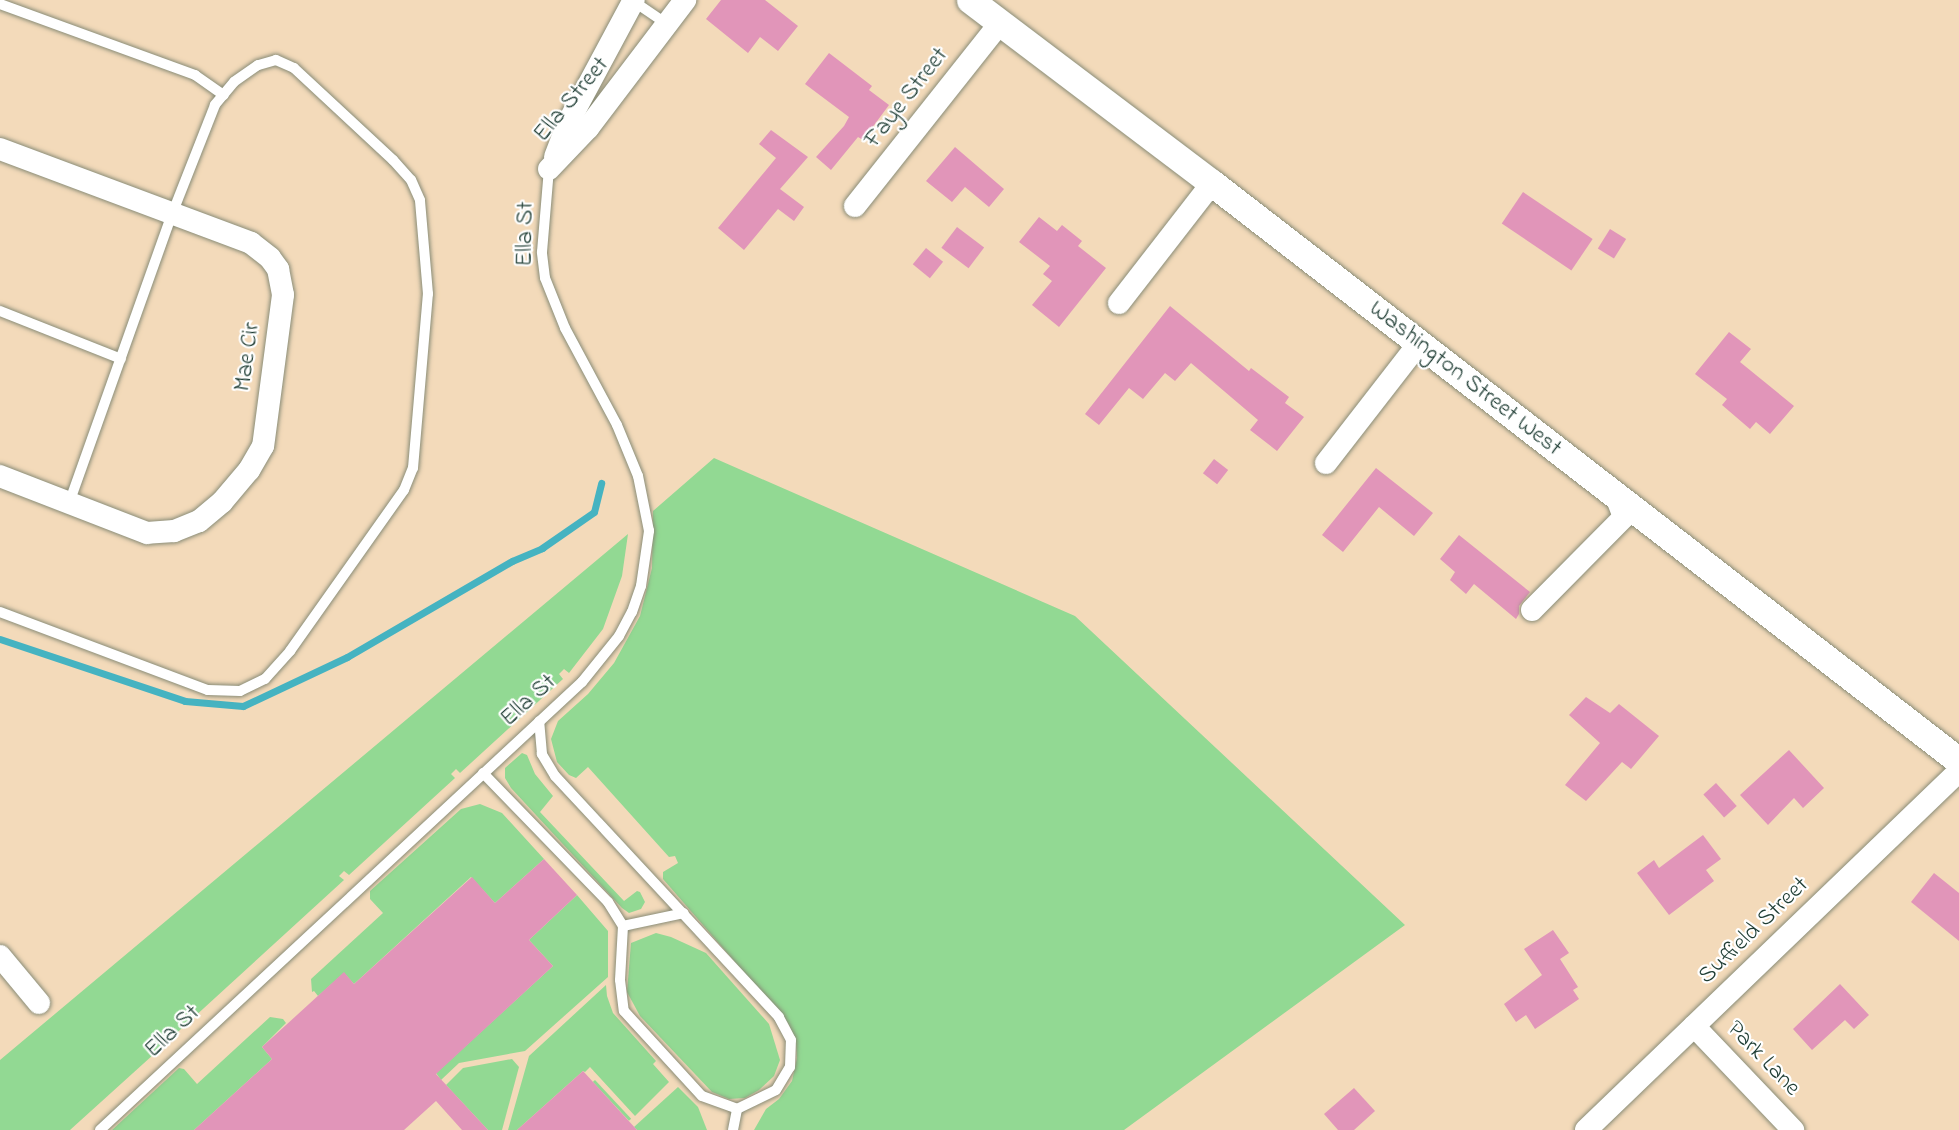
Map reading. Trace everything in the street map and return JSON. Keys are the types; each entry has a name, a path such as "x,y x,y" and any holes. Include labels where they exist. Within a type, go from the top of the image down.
{"street":[{"name":"Ella Street","path":"549,169 588,128 685,0"},
{"name":"Washington Street West","path":"970,0 1212,183 1959,761"},
{"name":"Ella Street","path":"549,169 569,121 633,1"},
{"name":"Faye Street","path":"855,206 1000,23"},
{"name":"Mae Cir","path":"0,149 251,243 270,258 278,269 283,295 263,446 249,470 222,502 199,521 174,531 147,533 0,476"},
{"path":"1119,303 1212,183"},
{"path":"1326,463 1419,343"},
{"path":"1532,609 1624,517 1616,496"},
{"name":"Suffield Street","path":"1586,1130 1959,771"},
{"path":"0,956 39,1003"},
{"name":"Park Lane","path":"1694,1026 1793,1130"}],"lane":[{"path":"633,1 667,24"},
{"path":"0,4 195,75 224,94"},
{"path":"0,612 208,690 240,691 266,679 290,651 404,490 413,468 428,294 420,200 411,180 393,159 294,68 276,60 258,65 234,82 215,105 172,214 69,503"},
{"name":"Ella St","path":"100,1130 582,682 619,636 632,612 641,586 649,531 638,476 616,425 565,328 545,278 542,252 549,169"},
{"path":"0,311 120,359"},
{"path":"483,772 590,882 622,926 620,980 624,1011 702,1096 737,1109 776,1090 790,1067 791,1040 779,1017 555,776 542,754 539,721"},
{"path":"622,926 684,913"},
{"path":"733,1130 737,1109"}],"green space":[{"path":"714,458 1075,616 1405,925 1124,1130 754,1130 766,1109 779,1099 792,1081 797,1058 796,1041 788,1023 663,879 663,872 678,863 675,856 669,857 588,767 576,778 569,775 557,762 551,739 558,721 588,694 614,663 640,616 652,568 653,511"},
{"path":"628,534 622,576 603,629 569,673 564,669 559,674 563,679 460,773 456,769 451,774 455,778 349,875 344,871 339,876 344,880 169,1040 165,1035 160,1039 164,1045 70,1130 0,1130 0,1060"},
{"path":"522,753 527,755 535,774 553,796 540,812 624,901 637,891 640,892 645,902 641,909 629,913 622,908 511,788 505,778 505,768"},
{"path":"480,804 502,813 544,859 495,903 471,877 354,984 344,973 318,996 314,991 312,992 311,979 383,913 370,899 370,891 461,809"},
{"path":"577,895 608,931 608,977 525,1051 459,1063 441,1080 436,1073 553,966 529,940"},
{"path":"656,933 671,937 706,953 769,1024 780,1060 774,1076 759,1090 745,1098 729,1099 712,1092 640,1016 627,992 631,943"},
{"path":"606,985 613,1013 656,1061 653,1064 669,1082 635,1116 590,1067 517,1130 508,1130 529,1056"},
{"path":"270,1017 283,1019 286,1023 262,1047 272,1059 194,1130 112,1130 179,1068 184,1069 197,1084"},
{"path":"512,1059 519,1067 502,1130 488,1130 446,1085 463,1068"},
{"path":"595,1080 631,1119 629,1121 593,1082"},
{"path":"678,1087 698,1107 707,1130 637,1130 634,1127"}],"building":[{"path":"721,0 765,0 798,26 778,51 760,37 748,53 706,19"},
{"path":"829,53 872,86 869,90 889,105 863,140 858,137 831,170 816,157 844,126 849,117 805,84"},
{"path":"771,130 808,157 780,189 804,207 794,221 778,209 744,250 718,228 776,158 759,144"},
{"path":"955,147 1004,189 989,207 965,187 952,202 926,181"},
{"path":"1523,192 1593,239 1571,270 1502,224"},
{"path":"1039,217 1057,231 1062,225 1082,241 1078,246 1106,268 1059,327 1032,305 1052,281 1043,274 1050,266 1019,242"},
{"path":"957,227 984,247 969,268 941,248"},
{"path":"1610,229 1626,239 1614,259 1598,249"},
{"path":"926,248 943,262 930,278 913,264"},
{"path":"1170,306 1249,371 1251,368 1289,397 1285,403 1304,417 1277,451 1250,430 1258,420 1191,363 1175,381 1165,373 1143,399 1129,388 1099,425 1085,414"},
{"path":"1729,332 1751,349 1740,362 1794,406 1770,434 1756,422 1750,429 1722,405 1727,399 1695,374"},
{"path":"1214,459 1228,470 1217,484 1203,473"},
{"path":"1376,468 1433,513 1414,536 1379,507 1343,552 1322,535"},
{"path":"1459,535 1530,592 1519,606 1516,619 1474,584 1466,594 1450,580 1455,572 1440,559"},
{"path":"1586,697 1610,713 1619,704 1659,736 1631,769 1622,762 1586,801 1565,785 1600,743 1569,715"},
{"path":"1789,750 1824,788 1803,808 1794,798 1768,825 1740,795"},
{"path":"1716,783 1737,806 1724,817 1703,794"},
{"path":"1703,835 1721,859 1706,870 1714,881 1669,915 1637,873 1654,860 1659,868"},
{"path":"544,859 577,895 529,940 553,966 436,1074 488,1130 462,1130 436,1101 404,1130 194,1130 272,1059 262,1047 344,972 354,984 472,877 495,903"},
{"path":"1934,873 1959,893 1959,941 1911,902"},
{"path":"1553,930 1569,953 1560,959 1578,987 1573,990 1579,999 1535,1029 1526,1015 1516,1022 1504,1004 1542,975 1524,949"},
{"path":"1840,984 1869,1015 1854,1029 1845,1020 1812,1050 1793,1029"},
{"path":"583,1071 637,1130 517,1130"},
{"path":"1354,1088 1375,1111 1354,1130 1338,1130 1324,1114"}],"waterway":[{"path":"0,639 185,701 243,706 347,657 512,561 542,548 594,512 601,483"}]}
